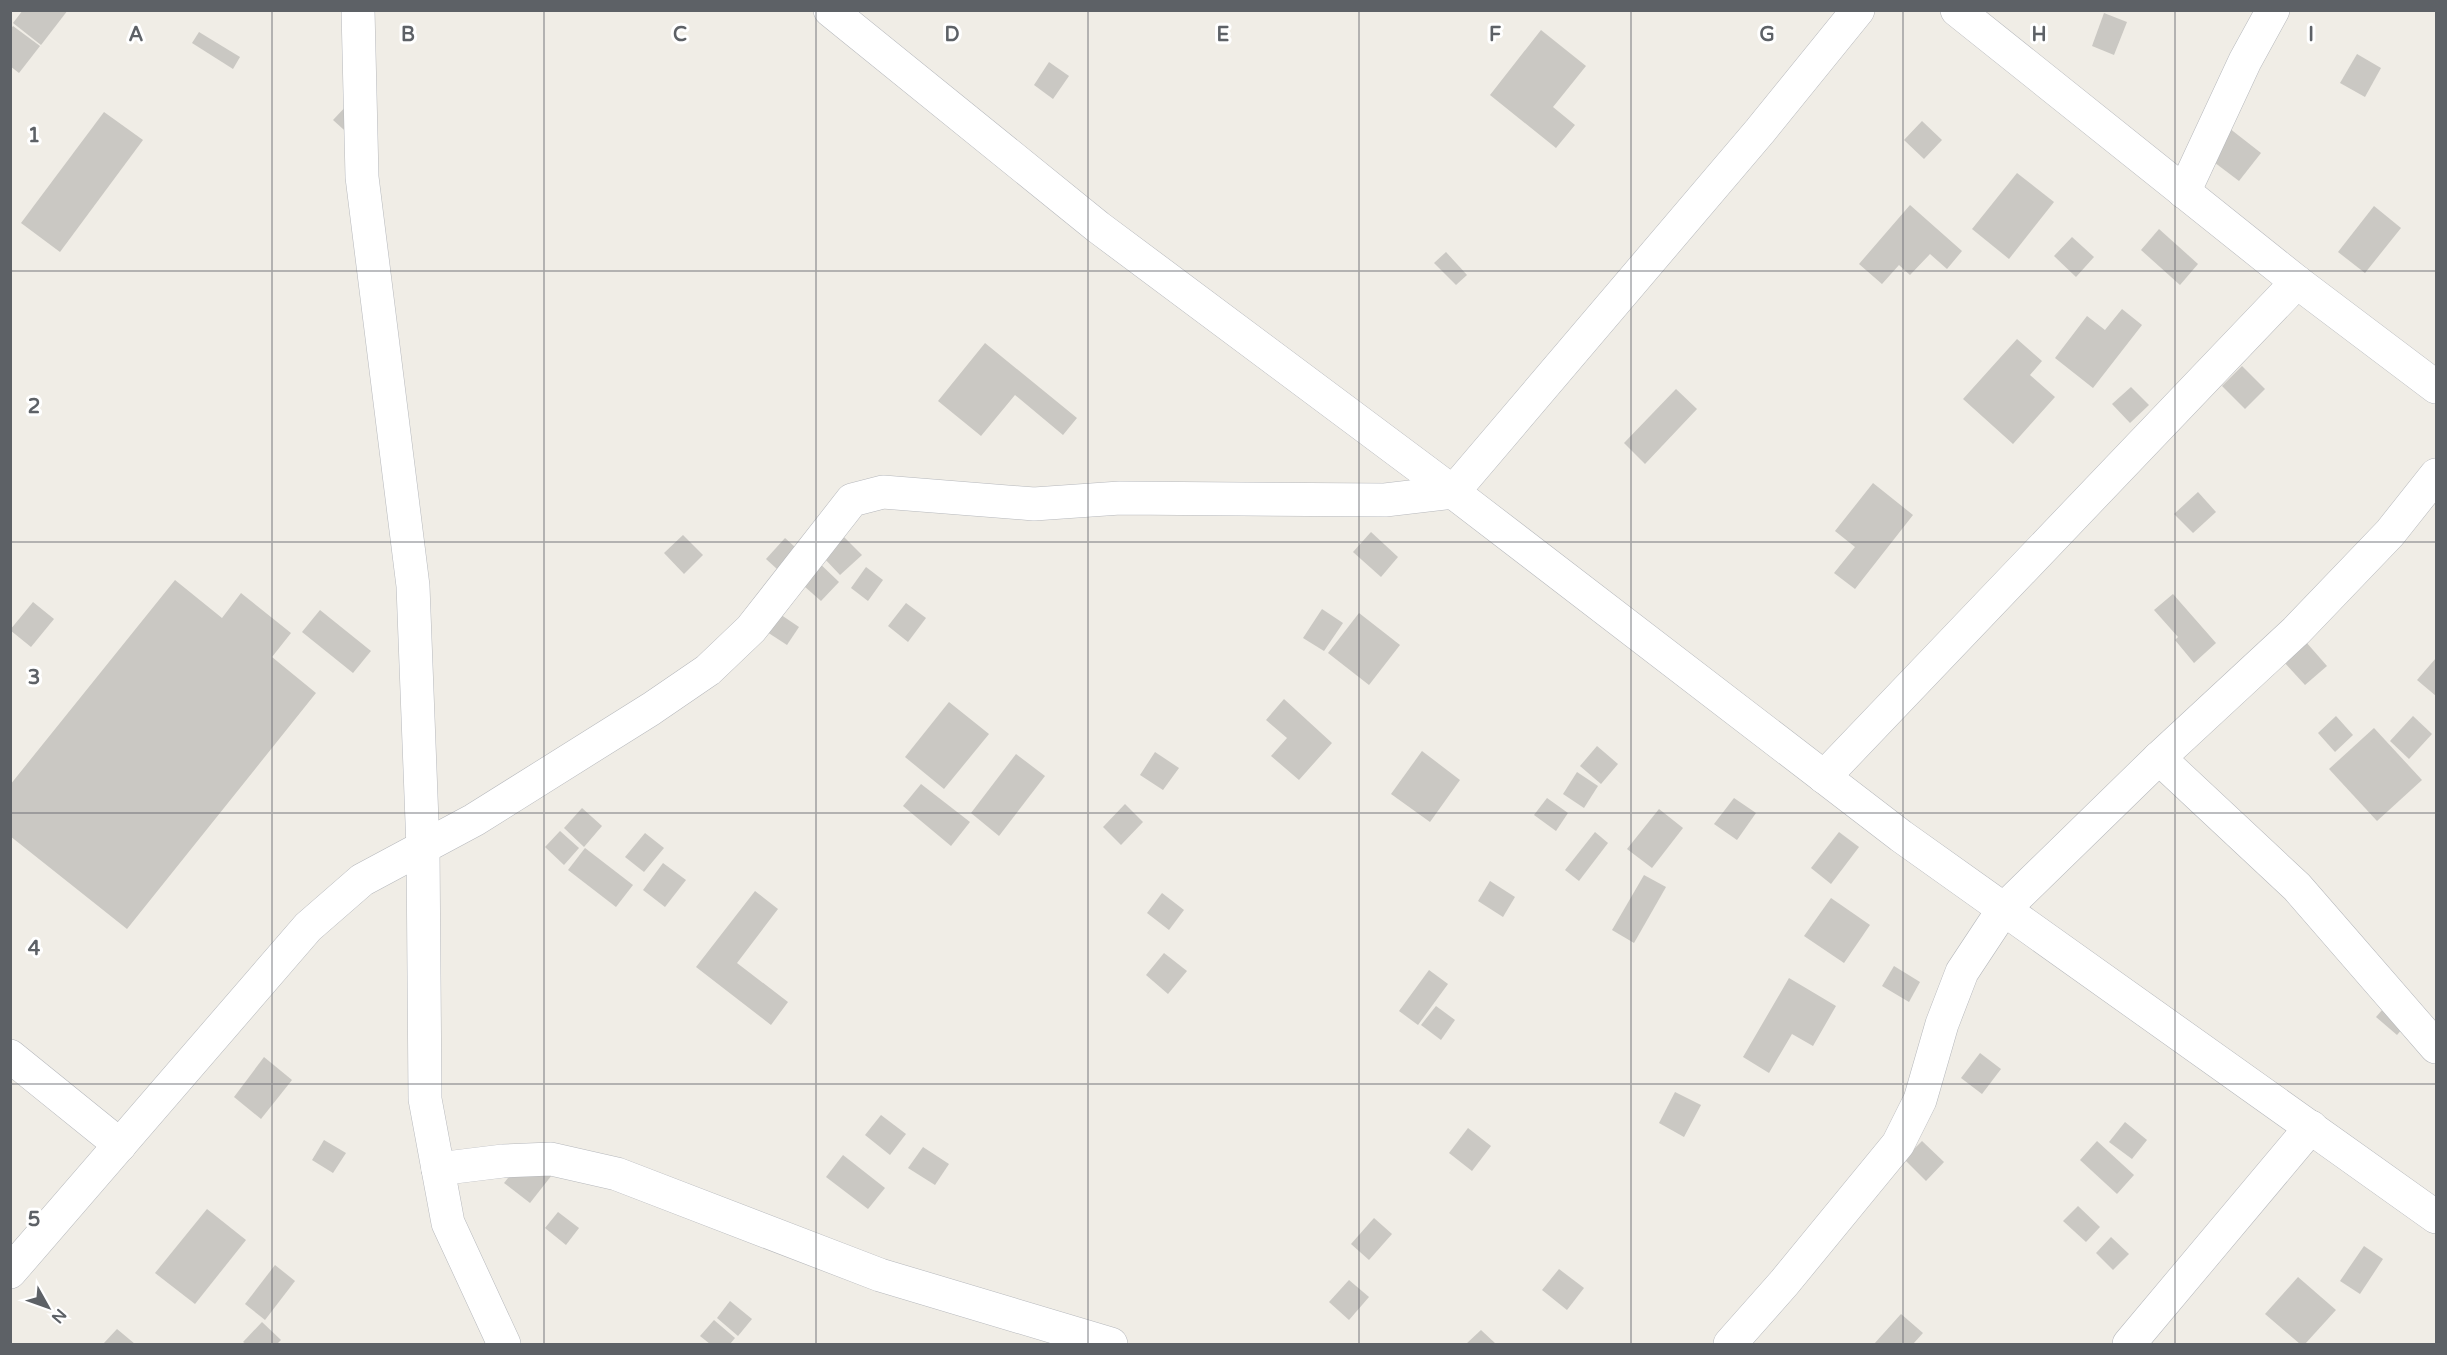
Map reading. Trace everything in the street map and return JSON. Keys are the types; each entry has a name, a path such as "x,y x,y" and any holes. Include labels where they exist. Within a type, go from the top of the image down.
{"street":[{"path":"358,10 362,177 413,585 423,848 425,1099 448,1223 504,1344"},
{"path":"830,10 1098,227 1453,492 1900,836 2436,1217"},
{"path":"10,1272 308,927 362,880 484,814 651,709 708,670 751,629 852,500 883,492 1034,504 1120,498 1385,500 1453,492 1760,131 1858,10"},
{"path":"1957,10 2297,282 2433,377"},
{"path":"2184,192 2245,61 2273,10"},
{"path":"1824,777 2297,282"},
{"path":"1730,1344 1784,1283 1898,1144 1920,1100 1942,1024 1962,972 2003,910 2159,758 2296,631 2390,533 2436,475"},
{"path":"2159,758 2297,887 2377,976 2436,1047"},
{"path":"10,1056 120,1145"},
{"path":"2130,1344 2311,1127"},
{"path":"438,1169 503,1161 551,1159 617,1174 880,1275 1111,1344"}],"building":[{"path":"23,10 68,10 41,45 13,23"},
{"path":"2104,13 2127,22 2114,55 2092,46"},
{"path":"13,26 40,46 19,73 10,66 10,30"},
{"path":"1541,30 1586,66 1553,107 1575,125 1556,148 1490,95"},
{"path":"199,32 240,57 233,69 192,43"},
{"path":"2357,54 2381,68 2365,97 2340,83"},
{"path":"1049,62 1069,76 1053,99 1034,85"},
{"path":"349,103 353,138 333,120"},
{"path":"104,112 143,140 60,252 21,223"},
{"path":"1922,121 1942,140 1924,159 1904,140"},
{"path":"2220,121 2261,153 2239,181 2198,150"},
{"path":"2017,173 2054,202 2009,259 1972,229"},
{"path":"1910,205 1962,251 1947,269 1930,254 1910,275 1899,265 1882,284 1859,264"},
{"path":"2374,206 2401,228 2365,273 2338,252"},
{"path":"2159,229 2198,264 2180,285 2141,250"},
{"path":"2072,237 2094,257 2076,277 2054,256"},
{"path":"1446,252 1467,275 1456,285 1434,263"},
{"path":"2122,309 2142,325 2093,388 2055,358 2087,316 2105,330"},
{"path":"2017,339 2042,361 2030,375 2055,397 2013,444 1963,399"},
{"path":"985,343 1077,418 1063,435 1015,395 981,436 938,401"},
{"path":"2242,366 2265,389 2245,409 2222,386"},
{"path":"2131,387 2149,405 2130,423 2112,404"},
{"path":"1676,389 1697,409 1645,464 1624,443"},
{"path":"1873,483 1913,515 1855,589 1834,573 1855,547 1835,531"},
{"path":"2198,492 2216,512 2193,533 2174,514"},
{"path":"1371,532 1398,557 1381,577 1353,552"},
{"path":"683,535 703,555 684,574 664,553"},
{"path":"844,537 862,555 840,575 823,557"},
{"path":"785,538 807,558 788,579 766,559"},
{"path":"815,559 839,582 821,601 796,579"},
{"path":"866,567 883,580 868,601 851,588"},
{"path":"175,580 222,618 241,593 291,633 272,657 316,693 127,929 10,836 10,785"},
{"path":"2173,594 2216,643 2194,663 2175,640 2178,637 2154,610"},
{"path":"759,600 799,627 787,645 747,619"},
{"path":"33,602 54,619 31,647 10,630"},
{"path":"906,603 926,618 908,642 888,626"},
{"path":"1322,609 1343,623 1324,651 1303,638"},
{"path":"320,610 371,651 353,673 302,632"},
{"path":"1359,613 1400,645 1369,685 1328,653"},
{"path":"2306,642 2327,666 2305,685 2284,662"},
{"path":"2436,658 2436,696 2417,680"},
{"path":"1284,699 1332,743 1299,780 1271,756 1287,738 1266,720"},
{"path":"949,702 989,734 944,789 905,757"},
{"path":"2336,716 2353,735 2335,752 2318,733"},
{"path":"2413,716 2432,734 2409,759 2390,741"},
{"path":"2374,728 2422,780 2377,821 2329,769"},
{"path":"1597,746 1618,764 1601,784 1580,766"},
{"path":"1422,751 1460,780 1430,822 1391,794"},
{"path":"1155,752 1179,768 1163,790 1140,775"},
{"path":"1016,754 1045,776 999,836 971,813"},
{"path":"1577,772 1598,786 1584,808 1563,794"},
{"path":"921,784 970,822 951,846 903,806"},
{"path":"1547,798 1568,813 1556,831 1534,815"},
{"path":"1734,798 1756,813 1737,840 1714,824"},
{"path":"1125,804 1143,822 1121,845 1103,827"},
{"path":"582,808 602,826 584,847 564,828"},
{"path":"1659,809 1683,828 1652,868 1627,849"},
{"path":"560,831 579,848 564,865 545,847"},
{"path":"1595,832 1608,843 1579,881 1565,870"},
{"path":"1839,832 1859,847 1831,884 1811,868"},
{"path":"645,833 664,848 644,872 625,857"},
{"path":"585,848 633,885 616,907 568,870"},
{"path":"663,863 686,880 665,907 643,890"},
{"path":"1644,875 1666,887 1634,943 1612,930"},
{"path":"1490,881 1515,897 1503,917 1478,901"},
{"path":"755,891 778,909 737,963 788,1002 771,1025 696,967"},
{"path":"1162,893 1184,910 1169,930 1147,913"},
{"path":"1831,898 1870,925 1844,963 1804,936"},
{"path":"1164,953 1187,971 1168,994 1146,975"},
{"path":"1894,966 1920,982 1909,1002 1882,986"},
{"path":"1429,970 1448,984 1418,1025 1399,1011"},
{"path":"1789,978 1836,1006 1813,1046 1792,1034 1769,1073 1743,1057"},
{"path":"2397,993 2418,1010 2397,1035 2376,1017"},
{"path":"1436,1006 1455,1020 1441,1040 1421,1025"},
{"path":"1980,1053 2001,1069 1982,1094 1961,1078"},
{"path":"264,1057 292,1080 261,1119 234,1097"},
{"path":"1675,1092 1701,1105 1684,1137 1659,1123"},
{"path":"881,1115 906,1134 890,1155 865,1135"},
{"path":"2125,1122 2147,1140 2132,1159 2109,1142"},
{"path":"1468,1128 1491,1146 1472,1171 1449,1153"},
{"path":"324,1140 346,1153 333,1173 312,1160"},
{"path":"1922,1141 1944,1162 1926,1181 1904,1159"},
{"path":"2097,1141 2134,1175 2117,1194 2080,1160"},
{"path":"534,1145 559,1166 530,1203 504,1183"},
{"path":"923,1147 949,1164 935,1185 908,1168"},
{"path":"843,1155 885,1188 868,1209 826,1177"},
{"path":"2078,1206 2100,1227 2086,1242 2063,1221"},
{"path":"207,1209 246,1240 195,1304 155,1273"},
{"path":"558,1212 579,1228 566,1245 545,1228"},
{"path":"1374,1218 1392,1234 1369,1260 1351,1244"},
{"path":"2111,1237 2129,1254 2113,1270 2096,1253"},
{"path":"2364,1246 2383,1259 2360,1294 2340,1281"},
{"path":"275,1265 295,1281 265,1320 245,1304"},
{"path":"1559,1269 1584,1288 1567,1310 1542,1290"},
{"path":"2298,1277 2336,1310 2305,1344 2300,1344 2265,1314"},
{"path":"1349,1280 1369,1297 1349,1320 1329,1302"},
{"path":"730,1301 752,1319 738,1336 717,1318"},
{"path":"1901,1314 1923,1333 1913,1344 1874,1344"},
{"path":"714,1320 735,1338 730,1344 710,1344 700,1336"},
{"path":"262,1322 281,1340 277,1344 246,1344 243,1342"},
{"path":"117,1329 135,1344 103,1344"},
{"path":"1481,1330 1496,1344 1466,1344"}]}
